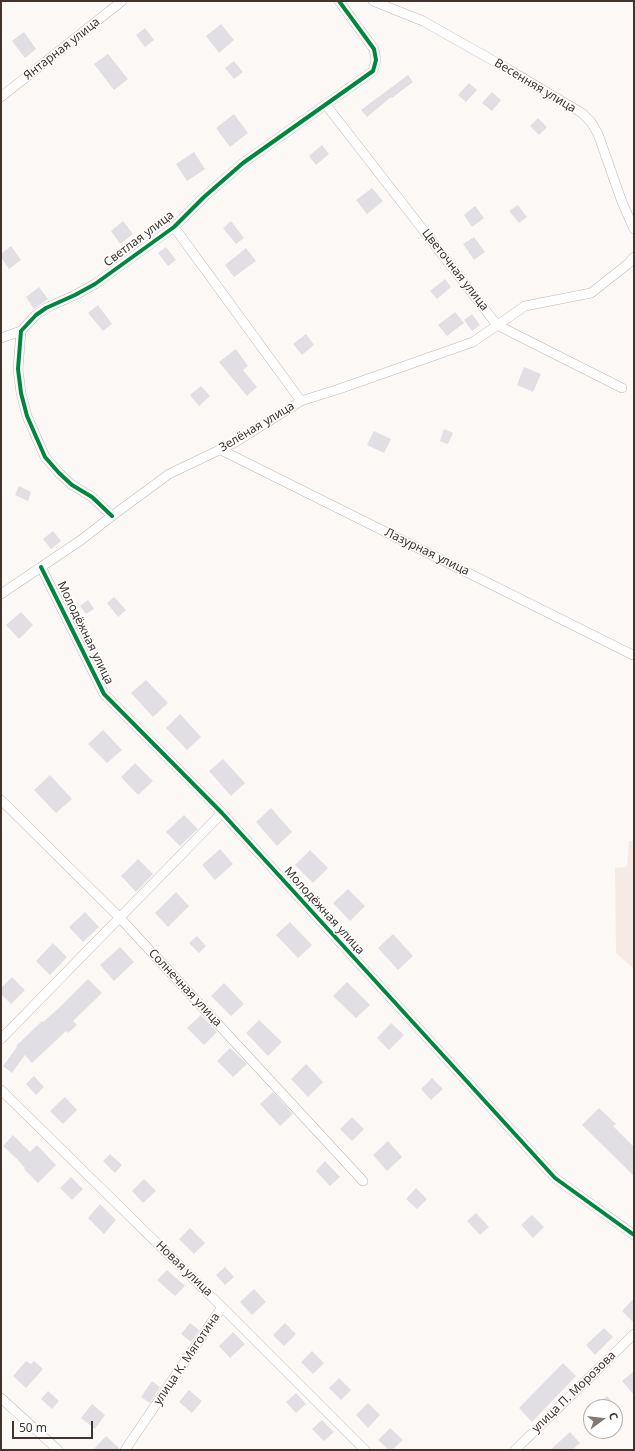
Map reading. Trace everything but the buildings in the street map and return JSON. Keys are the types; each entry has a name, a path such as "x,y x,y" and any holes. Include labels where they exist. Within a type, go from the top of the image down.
{"street":[{"name":"Янтарная улица","path":"1,97 122,1"},
{"name":"Светлая улица","path":"21,331 36,315 46,308 75,295 94,284 174,227 204,197 243,163 373,72 376,60 374,49 339,1"},
{"name":"Весенняя улица","path":"373,1 422,21 508,69 582,113 591,122 598,134 622,202 634,229"},
{"name":"Цветочная улица","path":"326,105 497,325 622,388"},
{"name":"Зелёная улица","path":"112,516 169,474 234,443 302,401 174,227"},
{"path":"302,401 473,342 525,306 590,293 628,264 634,257"},
{"path":"1,338 21,331 18,369 21,393 27,416 45,456 59,473 72,484 92,497 112,516 81,540 1,594"},
{"name":"Лазурная улица","path":"221,450 633,655"},
{"name":"Молодёжная улица","path":"41,567 104,694 222,813 555,1178 634,1235"},
{"name":"Солнечная улица","path":"1,800 120,918 363,1181"},
{"path":"1,1039 222,813"},
{"name":"Новая улица","path":"1,1090 365,1450"},
{"name":"улица К. Мяготина","path":"125,1450 222,1307"},
{"name":"улица П. Морозова","path":"515,1450 634,1334"},
{"path":"1,1398 58,1450"}],"shaded area":[{"path":"629,841 634,841 634,969 616,953 615,868 627,867"}],"cycle path":[{"path":"112,516 92,497 72,485 45,457 27,416 21,393 18,369 21,331 36,315 46,308 95,284 174,227 204,197 243,163 373,71 376,60 374,49 339,1"},
{"path":"41,567 104,694 222,813 555,1178 634,1235"}]}
